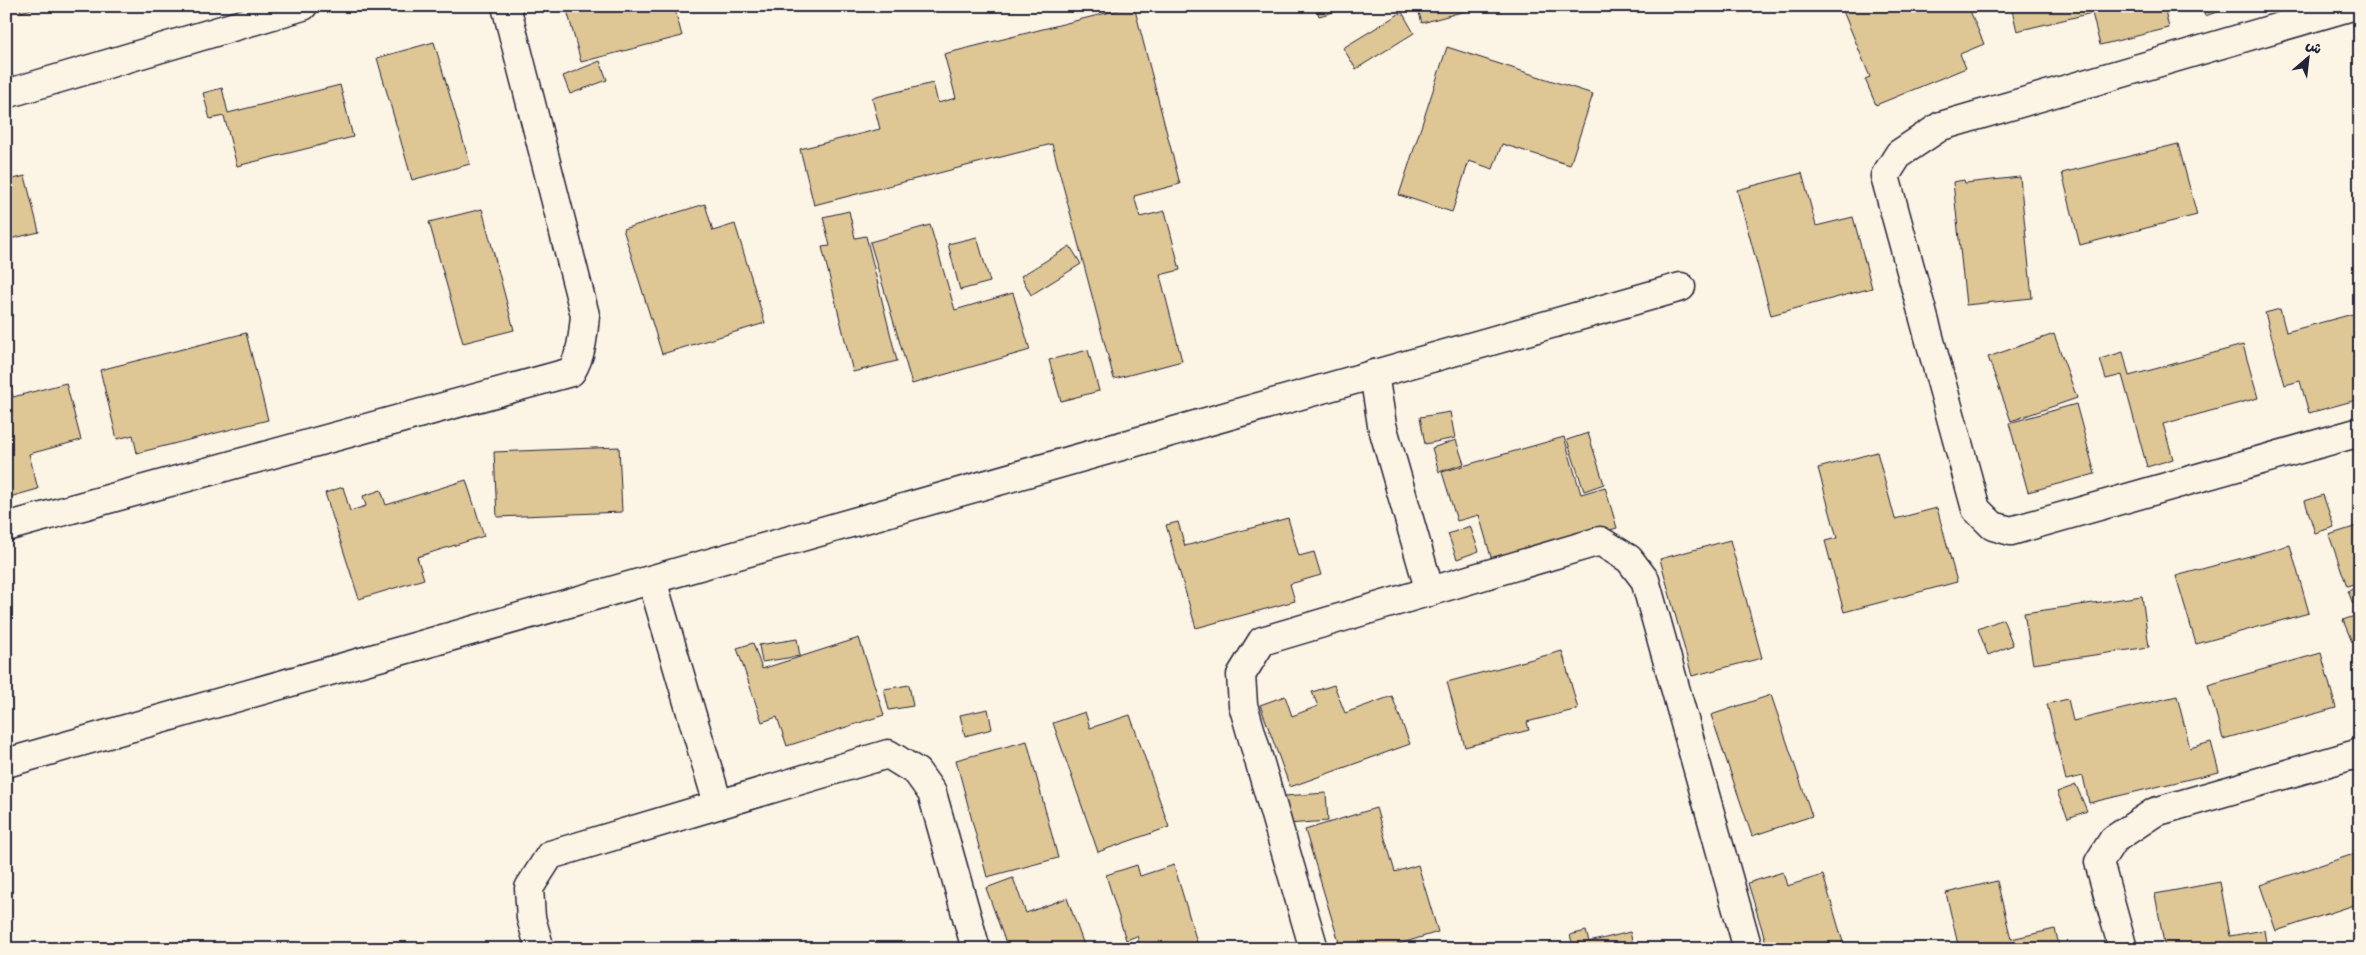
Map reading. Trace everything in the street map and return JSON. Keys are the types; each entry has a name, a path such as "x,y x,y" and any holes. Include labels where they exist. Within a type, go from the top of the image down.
{"street":[{"path":"6,94 303,6"},
{"path":"6,527 570,372 577,362 583,340 585,315 506,6"},
{"path":"2352,6 1941,126 1899,154 1886,176 1976,509 1993,526 2011,531 2360,432"},
{"path":"6,763 1681,288"},
{"path":"1374,374 1382,425 1430,592"},
{"path":"1314,949 1243,705 1241,675 1262,641 1600,541 1629,559 1645,580 1748,949"},
{"path":"652,580 718,804"},
{"path":"2123,949 2099,862 2113,840 2155,812 2360,753"},
{"path":"540,949 531,918 529,888 550,855 888,754 917,772 932,793 976,949"}],"building":[{"path":"19,6 42,6 21,12"},
{"path":"566,6 674,6 682,36 581,62"},
{"path":"1134,6 1180,184 1134,196 1140,217 1165,211 1180,270 1160,275 1182,361 1114,379 1052,144 814,205 800,149 880,129 872,98 933,83 938,103 956,98 944,54"},
{"path":"1316,6 1355,6 1319,16"},
{"path":"1417,6 1475,6 1476,8 1422,23"},
{"path":"1841,6 1968,6 1984,44 1960,54 1966,68 1876,105 1865,79 1870,77"},
{"path":"2011,6 2164,6 2169,28 2100,45 2092,13 2017,31"},
{"path":"2202,6 2235,6 2205,16"},
{"path":"1402,12 1414,33 1356,69 1343,48"},
{"path":"434,42 470,164 412,180 377,58"},
{"path":"1447,47 1593,94 1570,165 1502,144 1493,169 1469,161 1452,212 1399,195"},
{"path":"600,61 607,80 570,94 563,76"},
{"path":"340,85 353,137 237,166 224,116 210,119 203,93 222,88 228,113"},
{"path":"2178,144 2197,215 2080,245 2062,173"},
{"path":"1802,173 1816,226 1853,217 1872,288 1771,315 1737,190"},
{"path":"25,176 39,232 6,240 6,181"},
{"path":"2020,177 2032,298 1966,305 1953,182 1964,180 1965,183"},
{"path":"705,204 713,231 735,224 765,323 662,354 623,229"},
{"path":"482,209 514,330 463,343 429,222"},
{"path":"849,211 855,238 866,236 897,361 853,372 822,247 830,246 823,217"},
{"path":"930,225 955,310 1013,293 1030,350 912,384 870,242"},
{"path":"977,237 990,282 960,290 948,244"},
{"path":"1070,246 1081,264 1031,295 1021,276"},
{"path":"2280,309 2286,332 2360,312 2360,399 2309,413 2300,381 2285,385 2265,313"},
{"path":"246,333 268,420 137,453 133,435 117,439 100,370"},
{"path":"2054,334 2077,398 2011,421 1988,357"},
{"path":"2243,345 2258,398 2163,424 2173,459 2147,467 2122,375 2106,379 2100,359 2123,352 2129,376"},
{"path":"1088,350 1099,391 1061,401 1049,360"},
{"path":"6,372 13,397 66,383 81,440 29,454 38,489 6,498"},
{"path":"2076,404 2095,474 2028,492 2009,423"},
{"path":"1450,412 1455,438 1425,444 1420,417"},
{"path":"1588,433 1604,484 1584,491 1567,440"},
{"path":"1564,437 1581,494 1605,487 1617,528 1493,564 1479,515 1457,521 1442,472"},
{"path":"1456,440 1464,464 1439,472 1432,448"},
{"path":"619,447 622,512 497,517 494,452"},
{"path":"1877,452 1895,519 1937,508 1957,582 1844,612 1825,541 1837,538 1818,468"},
{"path":"466,480 484,536 417,557 424,579 359,599 325,493 343,487 350,511 366,506 363,496 381,490 386,505"},
{"path":"2323,495 2334,527 2315,533 2305,501"},
{"path":"1288,518 1299,556 1314,552 1321,575 1290,584 1295,601 1196,628 1166,525 1178,522 1185,546"},
{"path":"2360,525 2360,582 2347,586 2329,535"},
{"path":"1470,526 1479,551 1457,559 1448,534"},
{"path":"1730,540 1762,658 1692,676 1660,559"},
{"path":"2290,545 2309,613 2196,644 2176,576"},
{"path":"2360,586 2360,601 2353,604 2348,591"},
{"path":"2142,596 2149,647 2033,664 2024,613"},
{"path":"2360,614 2360,639 2352,642 2343,620"},
{"path":"2003,619 2013,645 1988,655 1978,629"},
{"path":"859,638 884,715 787,746 777,717 762,722 737,648 753,643 762,669"},
{"path":"797,639 800,656 762,662 759,645"},
{"path":"1562,651 1578,709 1527,722 1529,730 1465,747 1447,682"},
{"path":"2321,653 2336,708 2223,739 2208,685"},
{"path":"909,685 913,706 889,710 884,689"},
{"path":"1334,685 1345,713 1392,696 1410,744 1290,787 1260,705 1285,696 1292,716 1318,706 1312,692"},
{"path":"1771,695 1812,816 1752,836 1711,715"},
{"path":"2177,696 2190,748 2211,742 2219,772 2089,803 2083,776 2066,780 2047,704 2068,699 2073,721"},
{"path":"988,709 992,729 965,736 960,715"},
{"path":"1085,712 1090,728 1130,715 1169,827 1098,852 1053,723"},
{"path":"1027,741 1058,858 987,877 956,760"},
{"path":"2076,785 2087,811 2068,818 2057,792"},
{"path":"1326,793 1328,821 1287,824 1285,796"},
{"path":"1376,808 1395,872 1418,865 1438,932 1383,949 1341,949 1305,830"},
{"path":"2360,852 2360,903 2276,931 2260,885"},
{"path":"1137,865 1140,876 1174,865 1199,949 1141,949 1137,936 1126,940 1106,875"},
{"path":"1783,872 1787,886 1823,875 1845,949 1768,949 1748,883"},
{"path":"1013,878 1026,913 1067,898 1085,948 1008,949 986,888"},
{"path":"1997,881 2011,939 2055,929 2060,949 1959,949 1946,893"},
{"path":"2220,882 2230,936 2264,930 2267,949 2165,949 2155,894"},
{"path":"1586,931 1589,942 1630,932 1634,949 1574,949 1570,935"}]}
